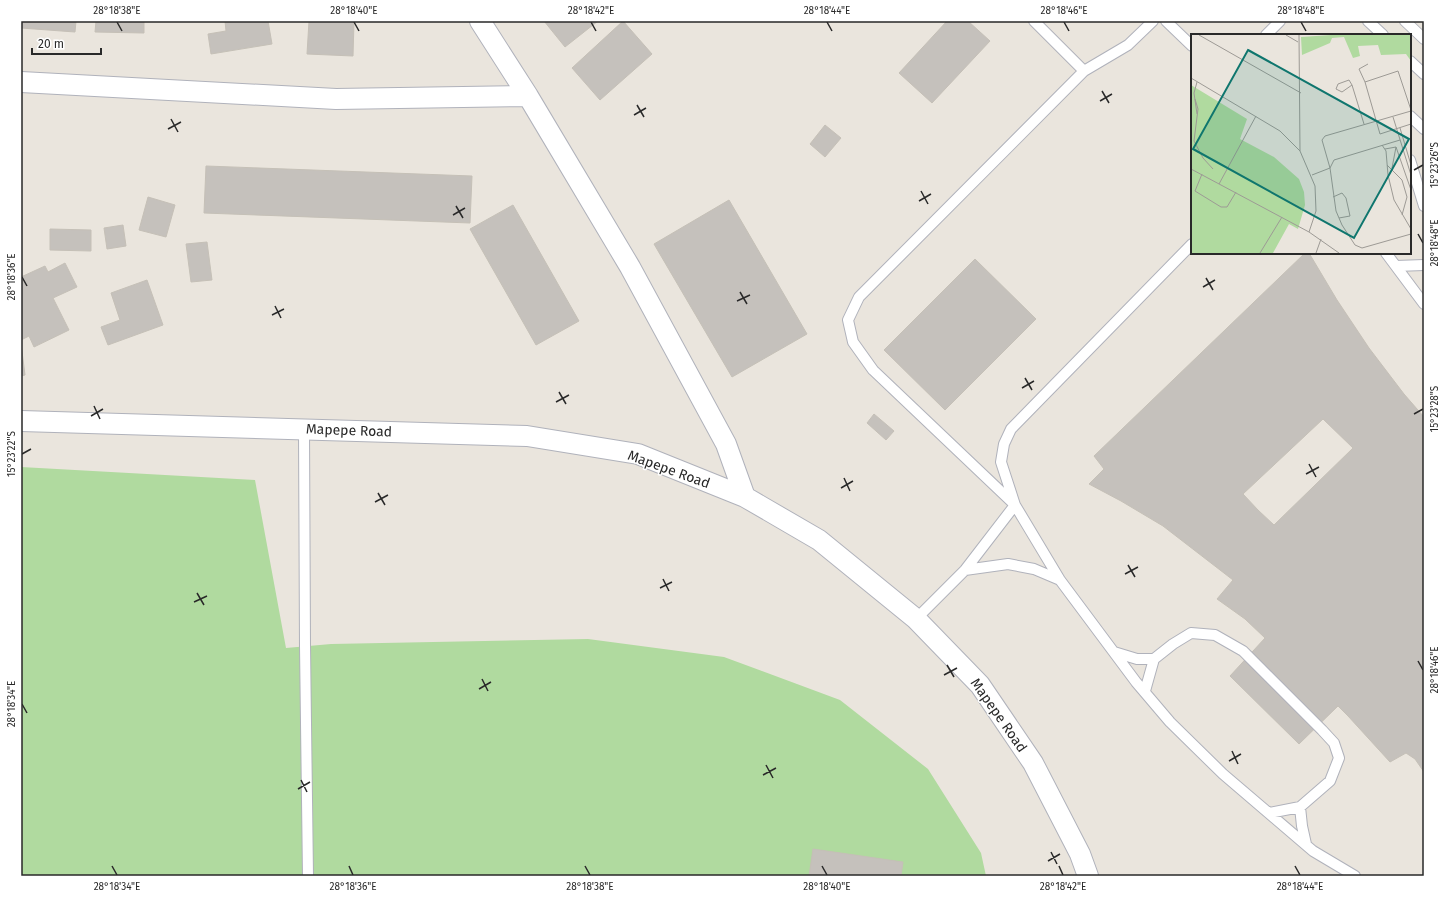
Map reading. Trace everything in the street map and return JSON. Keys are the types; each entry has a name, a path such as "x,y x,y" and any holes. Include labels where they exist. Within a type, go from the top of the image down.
{"street":[{"path":"480,21 528,96 630,267 726,444 745,497"},
{"path":"21,82 336,99 528,96"},
{"name":"Mapepe Road","path":"21,421 527,436 638,454 745,497 819,540 916,619 980,685 1033,763 1080,854 1088,876"}],"lane":[{"path":"1034,21 1084,70"},
{"path":"1015,505 873,370 853,342 848,320 859,297 1084,70 1128,45 1153,21"},
{"path":"1166,21 1191,45"},
{"path":"1267,34 1280,21"},
{"path":"1368,21 1382,34"},
{"path":"1405,21 1424,39"},
{"path":"1411,62 1424,74"},
{"path":"1411,117 1424,129"},
{"path":"1411,163 1424,206"},
{"path":"1191,245 1011,429 1004,444 1002,462 1015,505 1060,580 1114,652 1170,722 1223,774 1313,851 1355,876"},
{"path":"1387,254 1424,304"},
{"path":"1396,266 1424,265"},
{"path":"304,429 308,876"},
{"path":"916,619 965,570 1015,505"},
{"path":"965,570 1008,564 1034,569 1060,580"},
{"path":"1145,691 1154,659 1173,644 1191,633 1215,634 1243,652 1334,743 1339,758 1330,780 1300,807 1269,813"},
{"path":"1114,652 1137,659 1154,659"},
{"path":"1300,807 1306,844"}],"green space":[{"path":"21,467 255,480 286,648 331,644 588,639 724,657 840,700 928,769 981,853 986,876 21,876"}],"building":[{"path":"21,21 76,21 75,32 21,28"},
{"path":"96,21 144,21 144,33 95,32"},
{"path":"225,21 268,21 272,44 211,54 208,34 226,31"},
{"path":"309,21 354,21 353,56 307,54"},
{"path":"544,21 598,21 565,47"},
{"path":"623,21 652,54 600,100 572,68"},
{"path":"947,21 968,21 990,41 932,103 899,73"},
{"path":"825,125 841,138 825,157 810,144"},
{"path":"206,166 472,176 470,223 204,213"},
{"path":"148,197 175,205 166,237 139,230"},
{"path":"729,200 807,334 732,377 654,244"},
{"path":"513,205 579,321 536,345 470,229"},
{"path":"123,225 126,246 107,249 104,228"},
{"path":"50,229 91,230 91,251 50,250"},
{"path":"207,242 212,280 191,282 186,244"},
{"path":"1304,254 1310,254 1337,300 1369,348 1404,394 1424,417 1424,772 1415,759 1406,753 1390,762 1338,706 1299,744 1230,676 1265,638 1245,619 1217,599 1233,580 1163,526 1089,484 1104,469 1094,456","holes":["1323,419 1353,448 1274,525 1243,494"]},
{"path":"975,259 1036,319 945,410 884,350"},
{"path":"65,263 77,287 53,298 69,330 34,347 29,336 21,340 21,277 45,266 48,272"},
{"path":"147,280 163,325 108,345 101,327 120,320 111,293"},
{"path":"21,344 25,375 21,376"},
{"path":"874,414 894,431 886,440 867,423"},
{"path":"813,849 903,862 901,876 809,876"}]}
